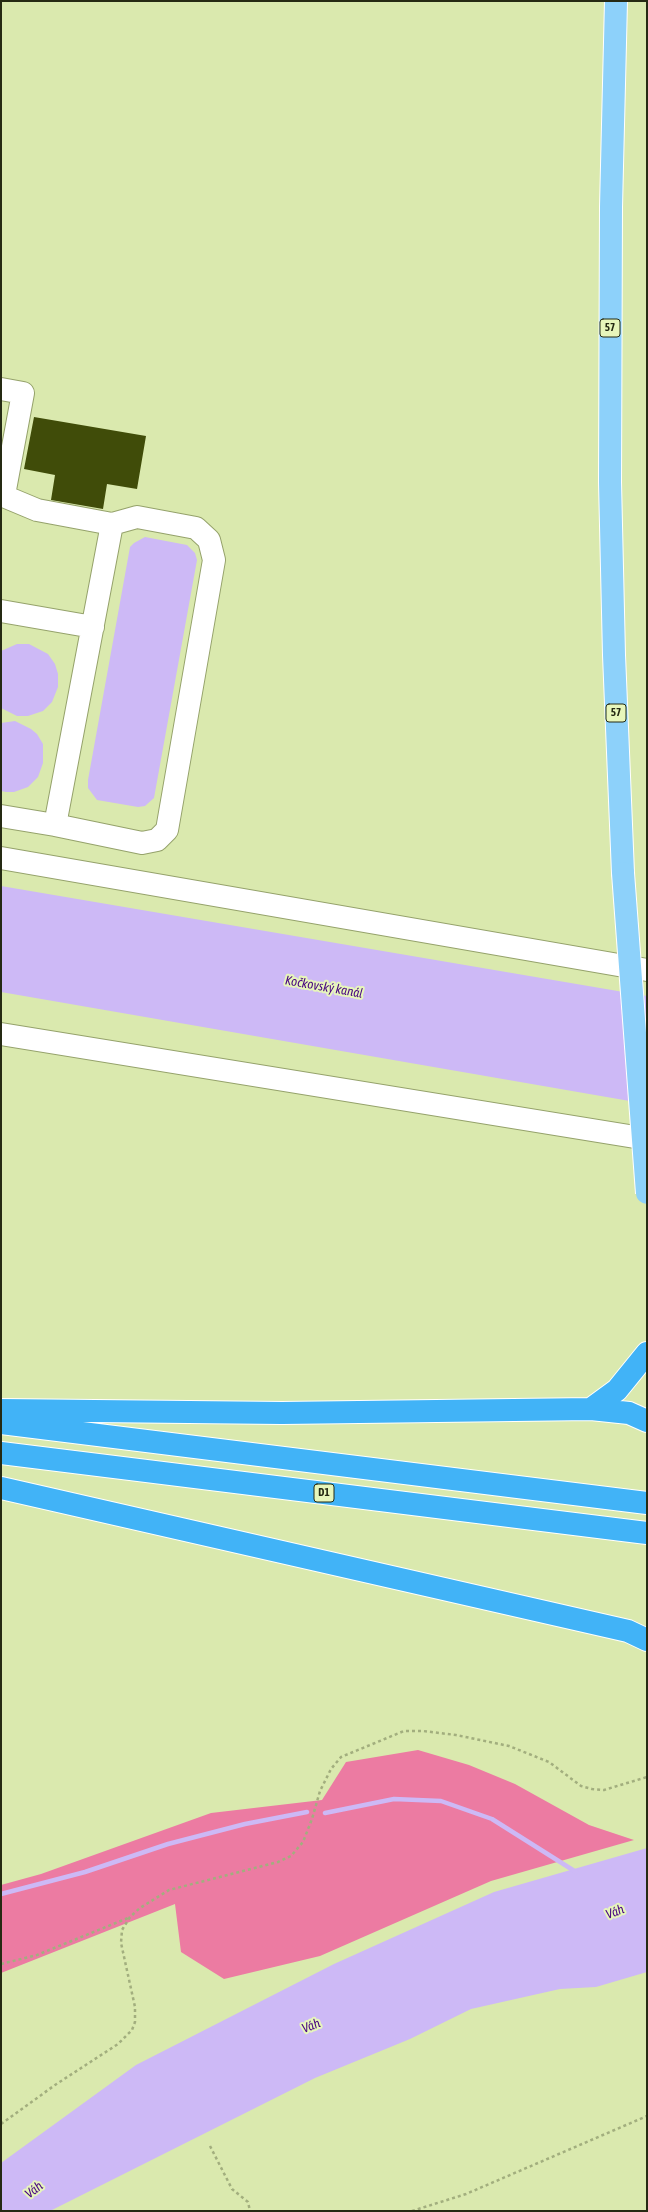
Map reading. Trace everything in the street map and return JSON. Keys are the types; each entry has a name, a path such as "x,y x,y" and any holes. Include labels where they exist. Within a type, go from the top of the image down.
{"highway":[{"path":"591,1409 617,1390 647,1353"},
{"path":"1,1410 290,1413 591,1409 628,1413 647,1421"},
{"path":"1,1423 647,1503"},
{"name":"D1","path":"1,1453 647,1533"},
{"path":"1,1488 641,1633"}],"main road":[{"name":"57","path":"616,1 611,207 610,482 615,670 623,873 647,1196"}],"street":[{"path":"1,389 23,393 2,495 37,510 112,524 137,517 196,528 209,540 214,560 167,830 157,840 142,843 55,825 1,816"},
{"path":"55,825 112,524"},
{"path":"1,611 93,627"},
{"path":"1,858 647,970"},
{"path":"1,1034 647,1139"}],"path":[{"path":"1,2124 54,2085 118,2044 132,2030 135,2022 135,2008 121,1943 122,1930 130,1917 140,1908 169,1890 278,1862 291,1856 303,1842 320,1791 331,1769 340,1757 404,1731 423,1731 456,1735 509,1746 549,1762 581,1786 592,1789 604,1790 647,1777"},
{"path":"1,1964 37,1955 130,1917"},
{"path":"412,2211 466,2194 647,2116"},
{"path":"210,2146 232,2189 248,2202 250,2211"}],"shaded area":[{"path":"418,1750 469,1765 515,1784 589,1825 634,1840 491,1881 320,1956 224,1979 181,1952 175,1904 1,1973 1,1885 41,1874 211,1813 322,1800 346,1762"}],"water":[{"path":"145,537 187,545 195,553 197,560 154,798 145,806 138,807 97,800 88,788 88,780 130,547"},
{"path":"17,644 29,644 48,654 55,664 58,674 58,687 52,702 43,711 28,716 17,716 1,708 1,651"},
{"path":"15,721 31,729 37,734 43,744 43,763 38,777 28,787 14,792 6,792 1,791 1,723"},
{"name":"Kočkovský kanál","path":"1,886 647,996 647,1104 1,992"},
{"name":"Váh","path":"647,1848 647,1972 596,1987 560,1989 471,2009 410,2039 315,2078 50,2211 1,2211 1,2163 136,2065 334,1964 494,1892"}],"building":[{"path":"34,417 146,436 137,489 107,484 103,509 51,500 55,475 24,469"}],"waterway":[{"path":"325,1813 394,1799 441,1801 492,1819 576,1872"},
{"path":"1,1894 85,1872 168,1844 245,1824 307,1812"}]}
